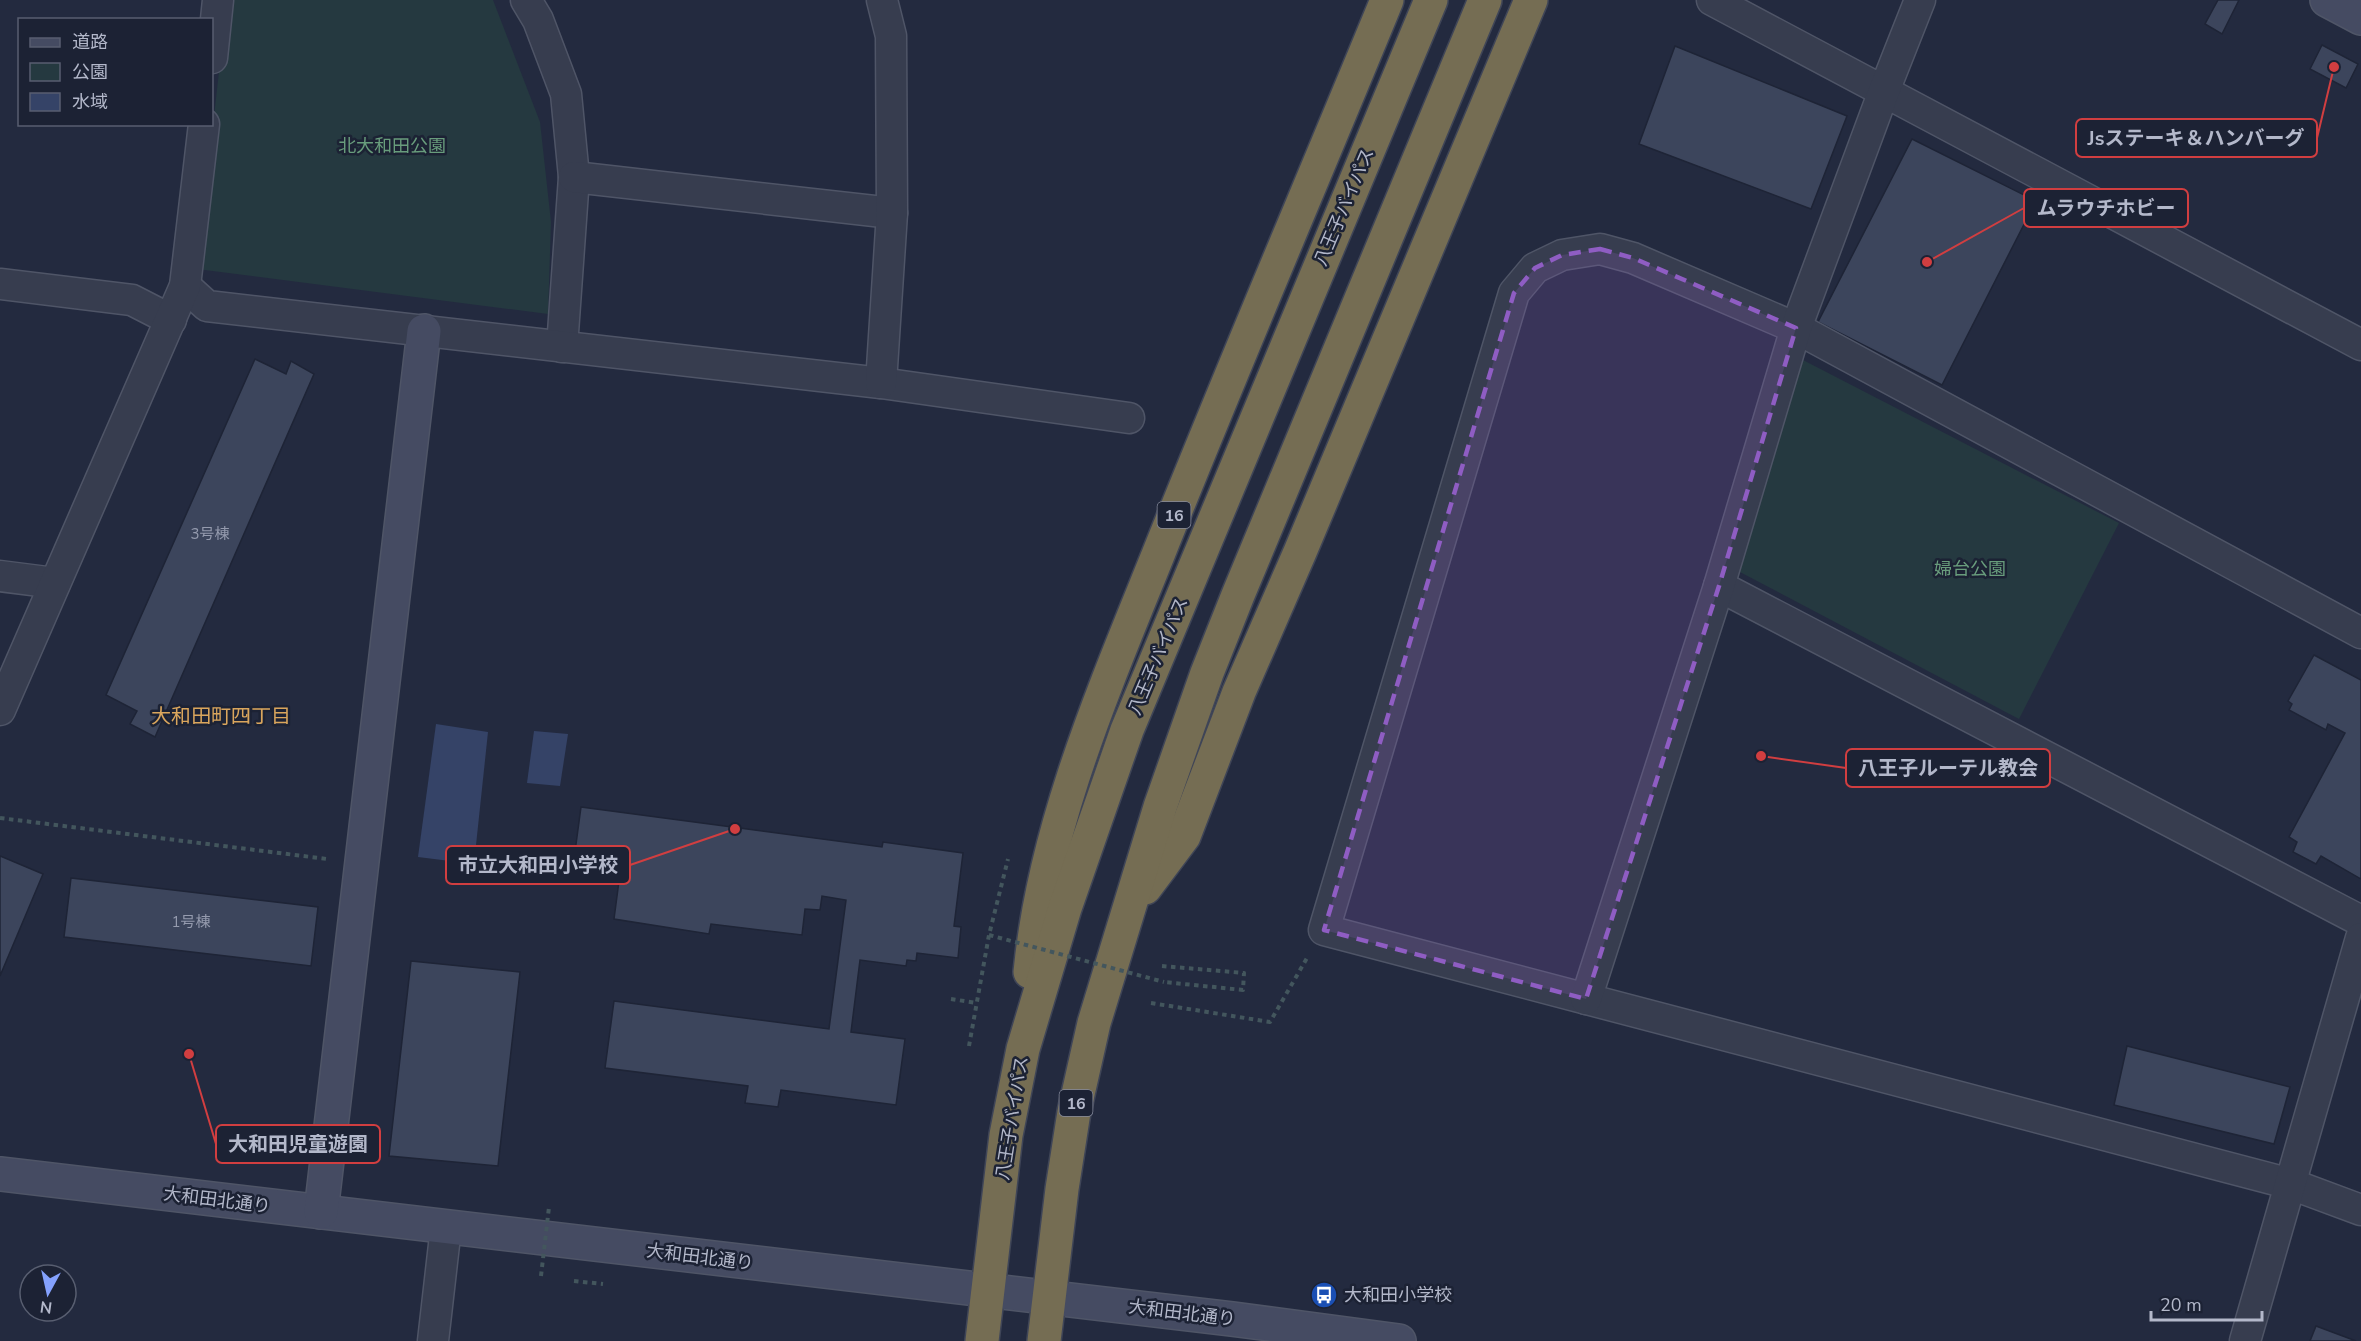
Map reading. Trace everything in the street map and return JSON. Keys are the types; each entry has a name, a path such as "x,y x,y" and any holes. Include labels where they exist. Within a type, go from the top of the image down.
{"highway":[{"name":"16","path":"1023,1049 1035,924 1046,873 1094,716 1208,429 1387,0"},
{"name":"八王子バイパス","path":"982,1341 1006,1135 1023,1049 1065,908 1120,749 1431,0"},
{"name":"16","path":"1044,1341 1062,1189 1074,1112 1094,1023 1160,807 1207,673 1485,0"},
{"name":"16","path":"1127,912 1184,836 1239,692 1305,542 1531,0"}],"street":[{"path":"213,48 218,0"},
{"path":"526,0 538,20 566,94 574,177 562,347"},
{"path":"881,383 892,213 891,36 882,0"},
{"path":"1712,0 2361,345"},
{"path":"1586,999 1719,586 1796,328 1920,0"},
{"path":"2327,0 2361,18"},
{"path":"0,710 185,286 204,126"},
{"path":"574,177 892,213"},
{"path":"2361,633 1796,328 1633,258 1600,249 1562,255 1535,268 1514,293 1324,930 2291,1184 2361,1210"},
{"path":"0,284 132,300 171,320"},
{"path":"185,286 207,306 881,383 1129,418"},
{"path":"321,1212 424,331"},
{"path":"0,576 55,583"},
{"path":"1719,586 2361,921"},
{"path":"2245,1341 2361,938"},
{"name":"大和田北通り","path":"0,1174 1232,1319 1399,1341"},
{"path":"433,1341 446,1227"}],"path":[{"path":"0,818 337,861"},
{"path":"969,1046 989,935 1008,859"},
{"path":"1151,1003 1270,1022 1324,930"},
{"path":"989,935 1164,982 1243,990 1244,973 1162,966"},
{"path":"951,999 977,1003"},
{"path":"541,1276 549,1207"}],"highlighted area":[{"path":"1600,249 1633,258 1796,328 1719,586 1586,999 1324,930 1514,293 1535,268 1562,255"}],"green space":[{"name":"北大和田公園","path":"227,0 493,0 540,122 551,222 548,314 197,269"},
{"name":"婦台公園","path":"1803,360 2119,523 2019,719 1738,571"}],"water":[{"path":"436,724 488,732 474,864 418,857"},
{"path":"534,731 568,734 560,786 527,783"}],"building":[{"path":"2218,0 2239,0 2222,34 2205,24"},
{"path":"2322,45 2358,64 2346,88 2310,69"},
{"path":"1675,46 1847,116 1811,209 1639,144"},
{"path":"1912,139 2036,201 1942,385 1818,322"},
{"path":"255,359 286,374 291,361 314,374 155,737 130,724 137,711 106,695"},
{"path":"2314,655 2361,680 2361,879 2321,856 2316,864 2293,852 2297,842 2289,837 2345,733 2328,724 2326,730 2289,710 2292,704 2288,701"},
{"path":"581,807 882,847 883,842 963,853 954,926 961,927 958,958 917,953 916,961 907,960 906,966 860,960 851,1032 905,1039 896,1105 781,1090 778,1107 745,1103 748,1086 605,1068 614,1001 829,1029 846,900 822,896 820,910 805,909 802,935 711,924 709,934 614,919 619,881 572,874"},
{"path":"0,856 43,874 0,976"},
{"path":"71,878 318,907 311,966 64,937"},
{"path":"411,961 520,972 498,1166 389,1156"},
{"path":"2127,1046 2290,1087 2274,1144 2114,1105"},
{"path":"2316,1326 2356,1341 2310,1341"}],"place":[{"name":"Jsステーキ＆ハンバーグ","path":"2334,67"},
{"name":"ムラウチホビー","path":"1927,262"},
{"name":"八王子ルーテル教会","path":"1761,756"},
{"name":"市立大和田小学校","path":"735,829"},
{"name":"大和田児童遊園","path":"189,1054"},
{"name":"大和田小学校","path":"1324,1295"}],"district":[{"name":"大和田町四丁目","path":"221,716"}]}
